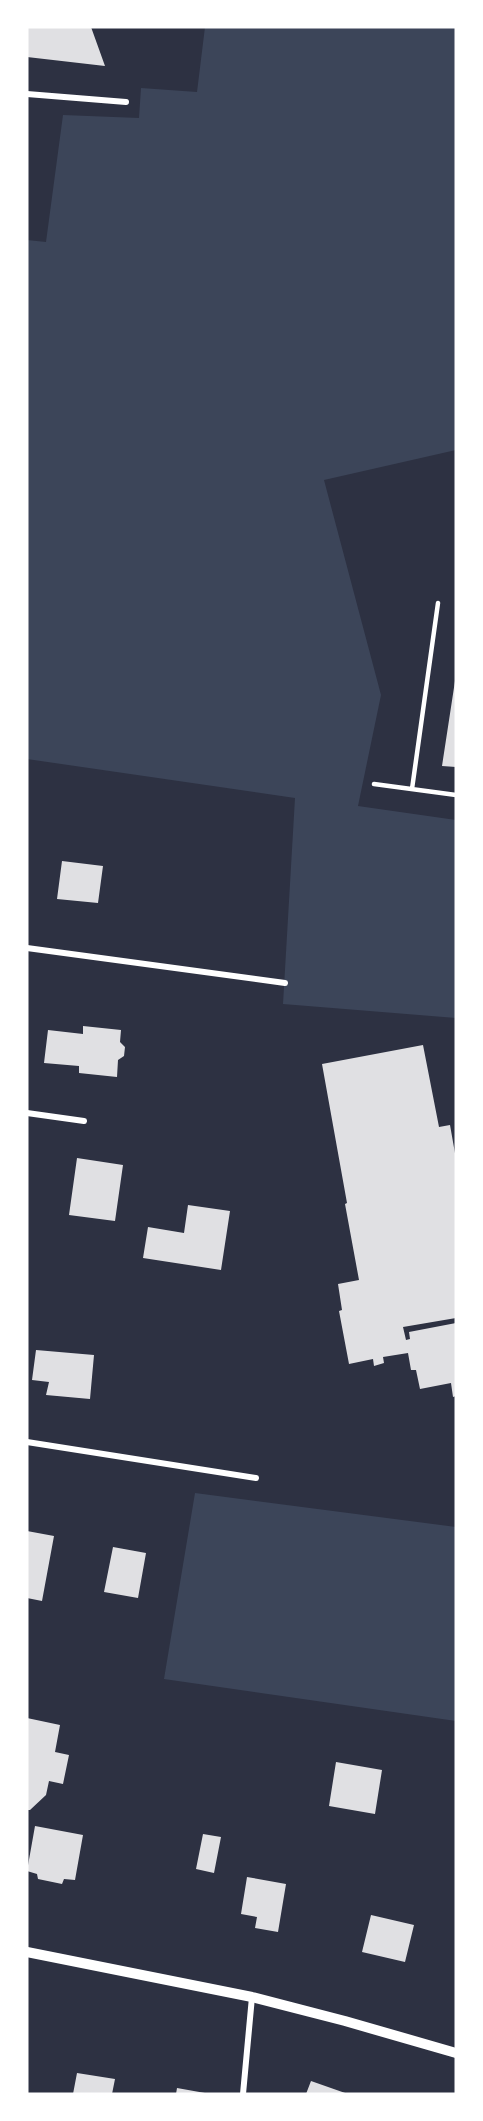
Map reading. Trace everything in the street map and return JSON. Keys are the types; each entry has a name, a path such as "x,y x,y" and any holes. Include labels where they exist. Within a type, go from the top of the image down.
{"street":[{"path":"27,94 126,102"},
{"path":"27,948 285,983"},
{"path":"27,1113 84,1121"},
{"path":"27,1442 256,1478"},
{"path":"27,1952 252,1997 456,2053"},
{"path":"243,2094 252,1997"}],"lane":[{"path":"412,789 438,603"},
{"path":"374,784 456,795"}],"shaded area":[{"path":"205,27 456,27 456,450 324,480 381,695 358,806 456,820 456,1018 283,1004 295,798 27,759 27,240 46,242 63,115 139,118 141,88 197,92"},
{"path":"195,1493 456,1527 456,1721 164,1679"}],"building":[{"path":"27,27 91,27 105,66 27,57"},
{"path":"456,681 456,767 442,766"},
{"path":"62,861 103,866 98,903 57,899"},
{"path":"83,1026 121,1030 120,1042 125,1047 124,1056 118,1060 117,1077 79,1073 79,1066 44,1063 48,1030 83,1034"},
{"path":"423,1045 439,1127 450,1125 456,1159 456,1318 403,1327 406,1340 410,1339 409,1332 456,1323 456,1396 453,1397 451,1383 420,1389 416,1370 411,1370 408,1353 383,1357 384,1363 374,1366 373,1359 349,1364 339,1311 342,1310 338,1284 359,1280 322,1064"},
{"path":"77,1158 123,1165 115,1221 69,1215"},
{"path":"188,1205 230,1211 221,1270 143,1258 148,1227 184,1233"},
{"path":"36,1350 94,1355 90,1399 46,1395 49,1382 32,1380"},
{"path":"27,1531 54,1536 42,1601 27,1598"},
{"path":"113,1547 146,1553 138,1598 104,1592"},
{"path":"27,1718 60,1725 55,1752 69,1755 63,1784 49,1781 46,1795 30,1810 27,1810"},
{"path":"336,1762 382,1770 375,1814 329,1806"},
{"path":"35,1826 83,1835 75,1880 64,1879 62,1884 38,1879 37,1874 27,1871"},
{"path":"203,1834 221,1837 214,1873 196,1869"},
{"path":"247,1877 286,1884 278,1932 255,1928 257,1917 241,1914"},
{"path":"371,1915 414,1925 405,1962 362,1952"},
{"path":"77,2073 115,2079 112,2094 73,2094"},
{"path":"311,2081 348,2094 306,2094"},
{"path":"177,2088 205,2093 205,2094 176,2094"}]}
